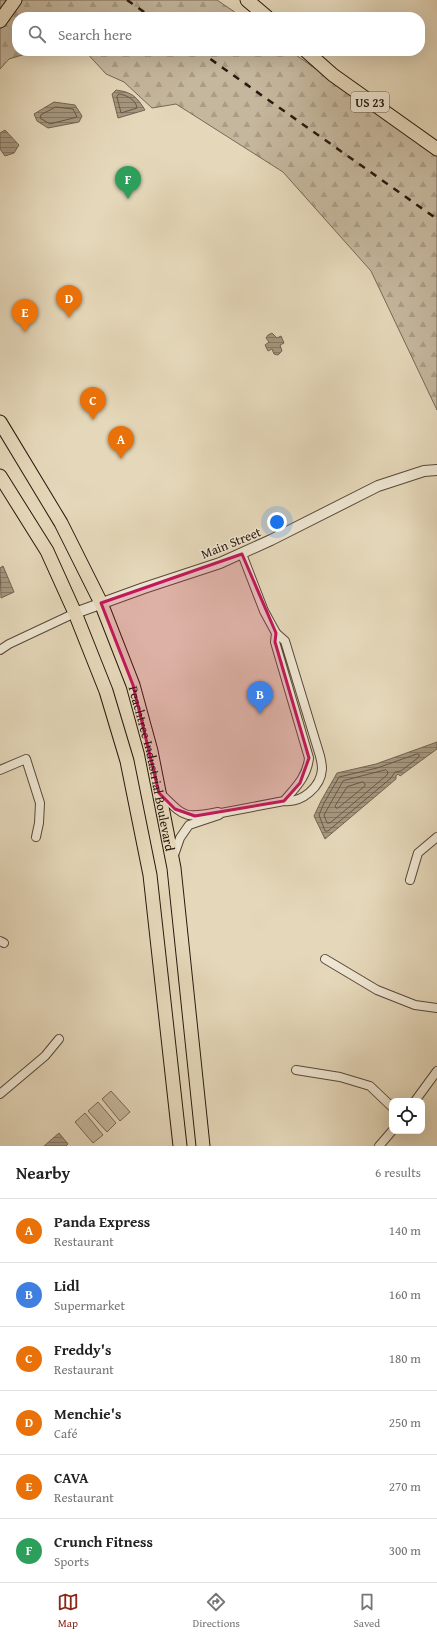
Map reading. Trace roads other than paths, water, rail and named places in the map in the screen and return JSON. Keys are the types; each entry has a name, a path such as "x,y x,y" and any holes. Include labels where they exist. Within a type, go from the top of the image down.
{"main road":[{"path":"0,20 15,0"},
{"path":"247,0 262,12"},
{"name":"US 23","path":"312,56 333,75 437,149"},
{"name":"Peachtree Industrial Boulevard","path":"0,422 61,524 101,603 133,685 151,751 172,859 205,1144"},
{"name":"Peachtree Industrial Boulevard","path":"0,476 47,551 75,613 106,691 127,761 150,875 180,1146"}],"street":[{"name":"Main Street","path":"75,613 242,554 378,486 424,471 437,470"},
{"path":"159,792 183,814 194,816 218,812 221,813 284,801 289,802 308,794 319,780 322,769 320,756 285,641 276,633 264,611 242,554"},
{"path":"0,650 8,644 75,613"},
{"path":"276,633 275,642 309,758 305,775 284,801"},
{"path":"0,770 26,759 40,803 39,823 36,837"},
{"path":"172,859 180,838 190,825 221,813"},
{"path":"410,880 418,852 437,837"},
{"path":"325,959 377,990 415,1005 437,1008"},
{"path":"0,1094 45,1056 58,1039"},
{"path":"296,1070 340,1077 370,1086 389,1104"},
{"path":"417,1098 437,1072"},
{"path":"379,1146 389,1134"}],"water":[{"path":"116,90 126,92 134,96 145,110 118,118 112,94"},
{"path":"54,102 75,105 82,116 79,122 48,128 37,121 34,114"},
{"path":"5,130 19,145 14,153 5,156 0,149 0,133"},
{"path":"272,333 277,338 281,336 284,343 280,345 282,351 278,355 274,354 272,349 268,351 265,345 269,342 266,338"},
{"path":"3,566 14,592 1,598 0,568"},
{"path":"437,742 437,749 400,776 398,774 396,779 325,839 314,816 337,773 376,764"},
{"path":"59,1133 68,1144 66,1146 44,1146"}],"railway":[{"path":"127,0 144,12"},
{"path":"206,56 437,219"}],"place":[{"name":"Crunch Fitness","path":"128,199"},
{"name":"Menchie's","path":"69,318"},
{"name":"CAVA","path":"25,332"},
{"name":"Freddy's","path":"93,420"},
{"name":"Panda Express","path":"121,459"},
{"name":"Lidl","path":"260,714"}]}
